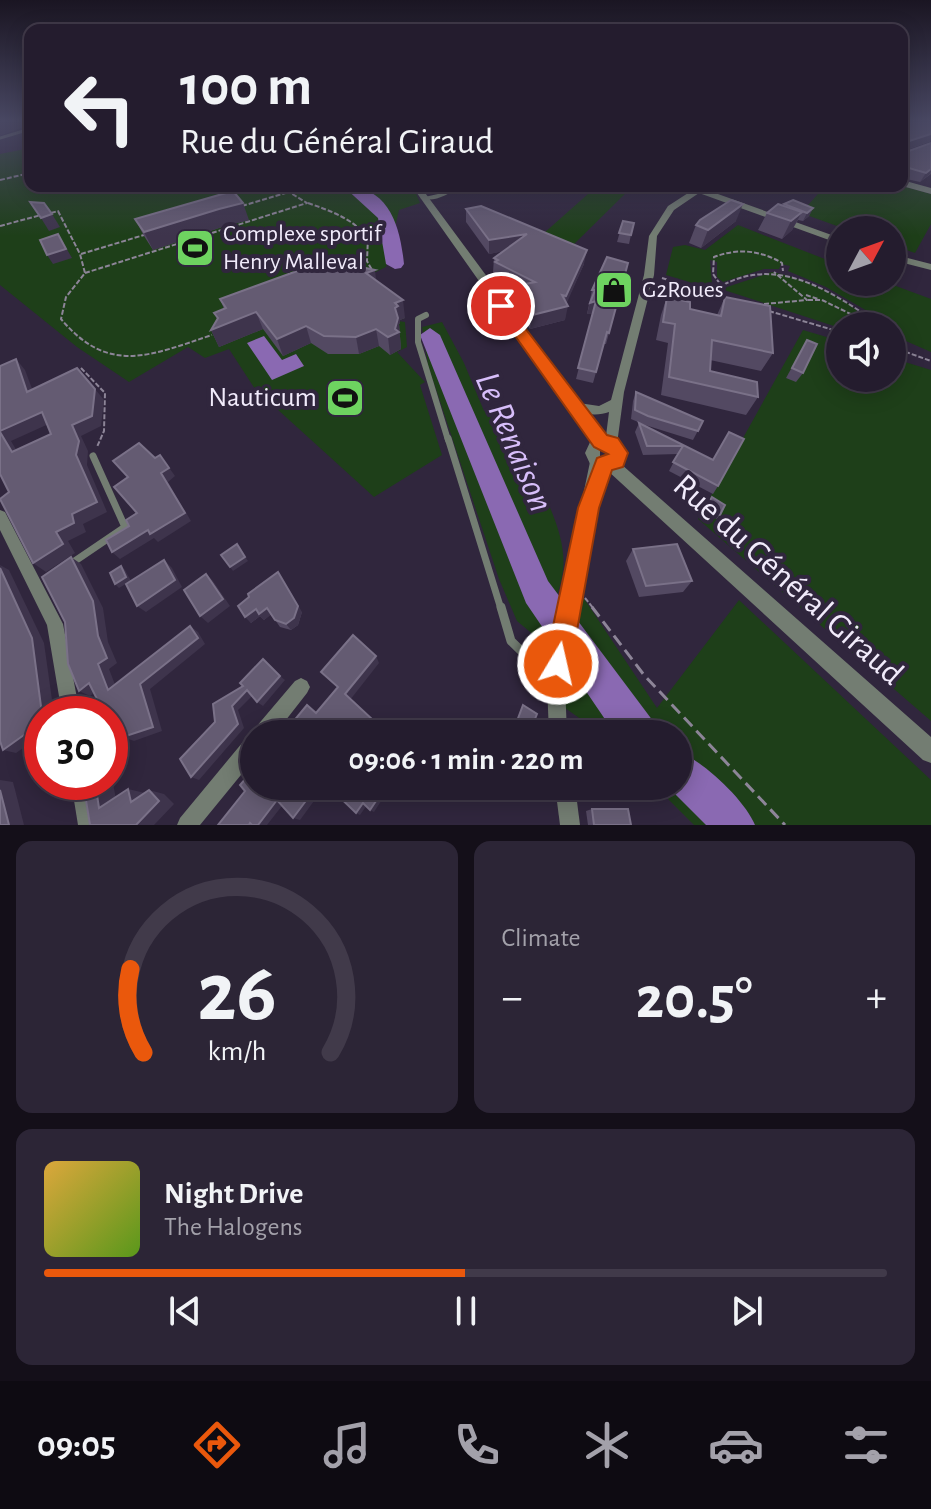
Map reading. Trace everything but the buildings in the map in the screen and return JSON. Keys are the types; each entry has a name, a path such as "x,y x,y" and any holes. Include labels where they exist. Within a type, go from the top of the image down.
{"street":[{"path":"908,185 931,191"},
{"name":"Rue du Général Giraud","path":"420,192 605,453 931,752"},
{"path":"424,198 446,192"},
{"path":"557,720 556,684 560,644 588,508 605,453 649,275 653,236 661,219 671,208 696,192"},
{"path":"712,192 826,236"},
{"path":"906,261 931,267"},
{"path":"572,406 600,411 616,403"},
{"path":"0,516 42,583 55,624 68,696"},
{"path":"274,720 301,687"},
{"path":"187,825 240,761"},
{"path":"84,800 88,825"},
{"path":"567,800 570,825"}],"lane":[{"path":"426,315 418,319 418,342 511,641 556,684"},
{"path":"61,570 125,527 93,456"}],"path":[{"path":"0,180 24,174"},
{"path":"244,205 289,192 307,203 337,212 357,223 368,237 367,261 374,273"},
{"path":"212,335 144,357 104,354 75,339 61,319 66,297 85,273 307,203"},
{"path":"0,226 58,211 80,254 85,273"},
{"path":"80,254 154,232"},
{"path":"721,285 713,274 714,257 732,249 773,257 782,263 783,271"},
{"path":"711,293 721,285 764,271 783,271 839,297 861,312"},
{"path":"774,271 807,300"},
{"path":"649,275 723,297"},
{"path":"804,295 845,312"},
{"path":"822,300 769,302 762,309 826,328"},
{"path":"906,352 931,361"},
{"path":"81,368 105,393 104,431 93,456"},
{"path":"573,582 644,675 785,825"}],"green space":[{"name":"Complexe sportif Henry Malleval","path":"0,158 24,158 24,192 415,192 420,203 399,210 386,267 357,281 405,318 398,321 405,322 407,347 397,352 425,382 420,385 442,455 374,497 255,389 229,349 205,358 188,347 129,382 77,347 0,285"},
{"path":"908,188 931,194 931,224 915,253 906,250 906,216 826,216 826,222 801,213 820,192 908,192"},
{"path":"590,192 627,192 569,249 535,241"},
{"path":"738,225 826,260 826,287 788,271 790,266 781,264 779,269 764,269 723,282 717,277 717,262 710,260 712,284 706,287 666,275 673,247 685,245 705,250"},
{"path":"772,272 826,291 826,296 840,298 858,312 826,312 826,323 721,289"},
{"path":"906,290 931,299 931,352 906,341 906,312 869,312 841,296 906,296"},
{"path":"442,322 484,411 494,408 540,487 558,530 563,570 541,641 517,621 499,579 428,365 422,327"},
{"path":"803,330 826,337 826,392 906,392 906,362 931,370 931,721 698,519"},
{"path":"579,591 657,708 739,600 931,780 931,825 694,825 669,800 692,800 692,720 582,720 565,708 564,652"}],"shaded area":[{"path":"264,336 282,360 296,354 304,366 272,380 247,343"}],"waterway":[{"name":"Le Renaison","path":"360,192 381,209 390,226 395,264"},
{"name":"Le Renaison","path":"430,335 537,592 627,720"},
{"name":"Le Renaison","path":"692,784 735,825"}],"place":[{"name":"Complexe sportif Henry Malleval","path":"195,248"},
{"name":"G2Roues","path":"614,290"},
{"name":"Nauticum","path":"345,398"}],"route":[{"path":"501,306 572,406 601,442 611,444 619,453 616,461 604,464 588,508 558,664"}]}
